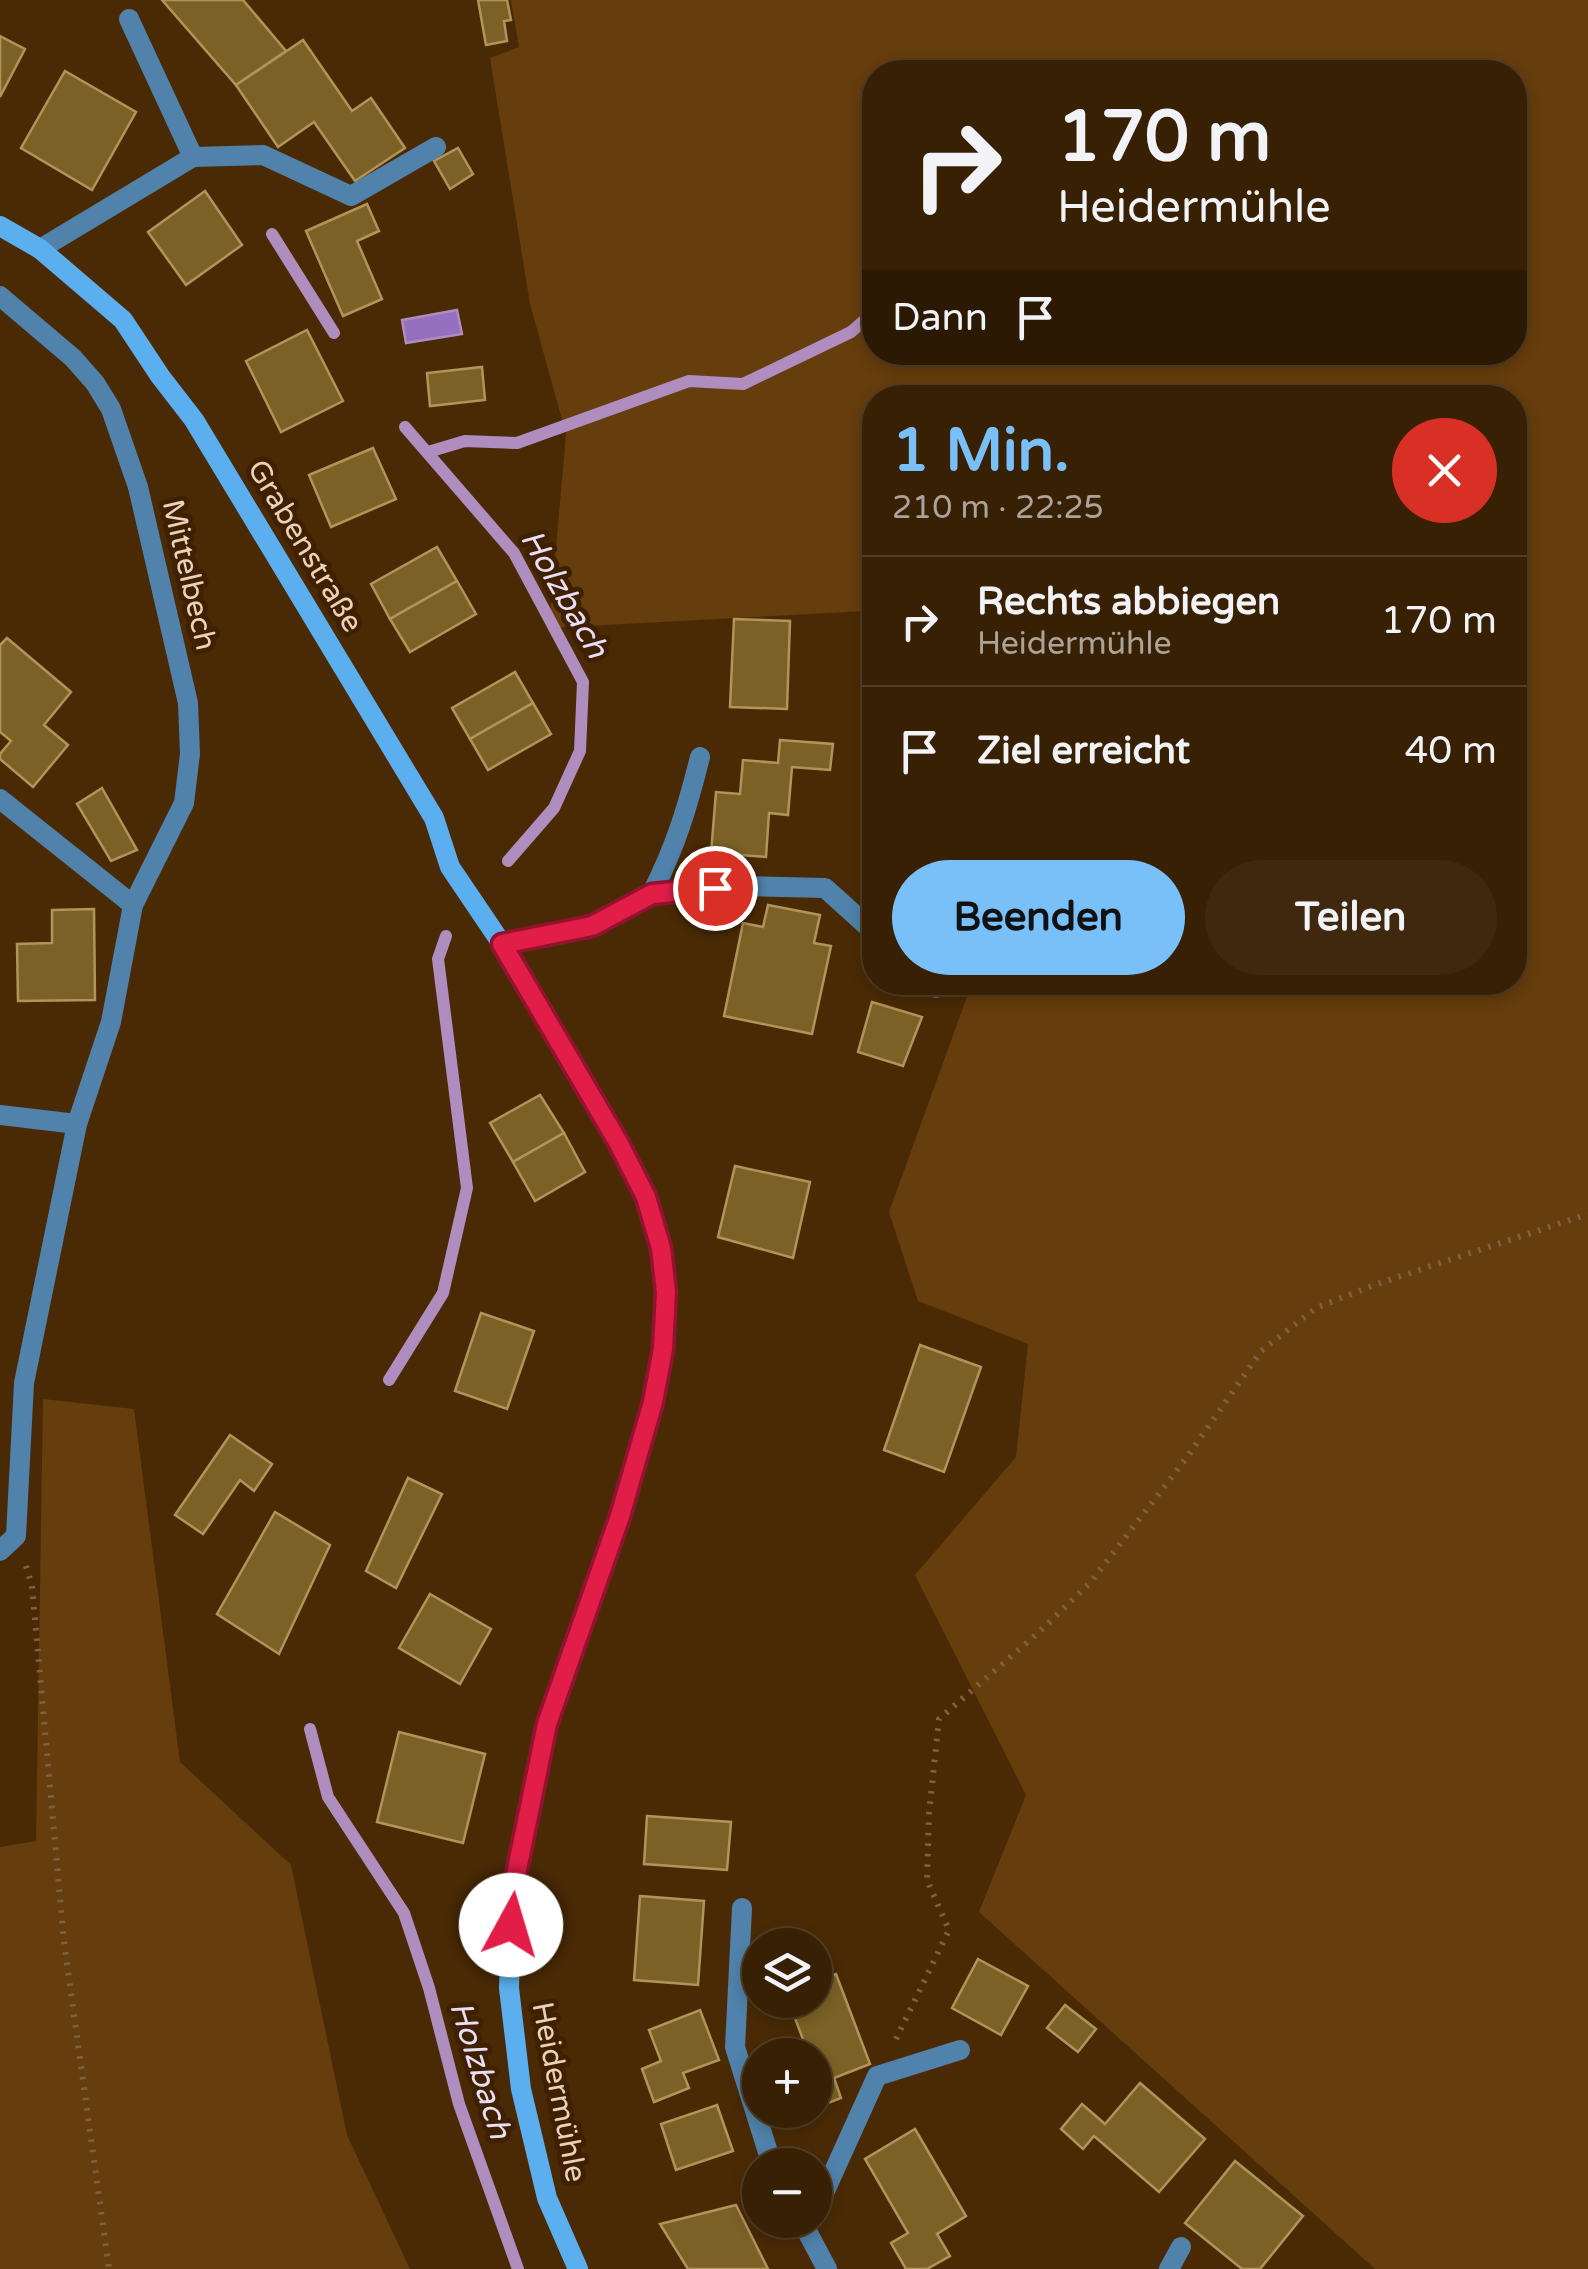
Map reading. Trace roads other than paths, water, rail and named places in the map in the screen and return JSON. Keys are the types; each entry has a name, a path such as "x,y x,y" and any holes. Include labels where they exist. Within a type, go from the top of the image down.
{"street":[{"path":"129,19 193,157"},
{"path":"40,249 193,157 263,155 351,196 436,148"},
{"name":"Grabenstraße","path":"0,226 40,249 123,320 194,420 434,818 450,867 502,944"},
{"name":"Mittelbech","path":"0,296 74,358 111,409 138,487 188,702 190,754 184,803 133,905 111,1022 77,1124 24,1383 8,1544"},
{"path":"652,894 685,818 700,757"},
{"path":"0,799 133,905"},
{"path":"502,944 592,926 652,894 746,886 825,888 862,921"},
{"name":"Heidermühle","path":"502,944 646,1197 661,1248 666,1292 663,1349 653,1402 620,1516 547,1724 512,1894 509,1988 522,2089 548,2198 578,2269"},
{"path":"0,1115 77,1124"},
{"path":"742,1908 735,2047 767,2148"},
{"path":"832,2171 878,2076 960,2050"},
{"path":"815,2238 827,2269"},
{"path":"1169,2269 1181,2247"}],"waterway":[{"name":"Holzbach","path":"272,234 334,333"},
{"path":"428,452 465,441 517,443 689,381 743,384 851,332 862,322"},
{"name":"Holzbach","path":"405,427 514,553 583,682 580,751 554,808 508,861"},
{"name":"Holzbach","path":"389,1380 443,1293 467,1188 438,959 446,936"},
{"name":"Holzbach","path":"310,1729 328,1797 404,1913 429,1988 459,2104 518,2269"}]}
